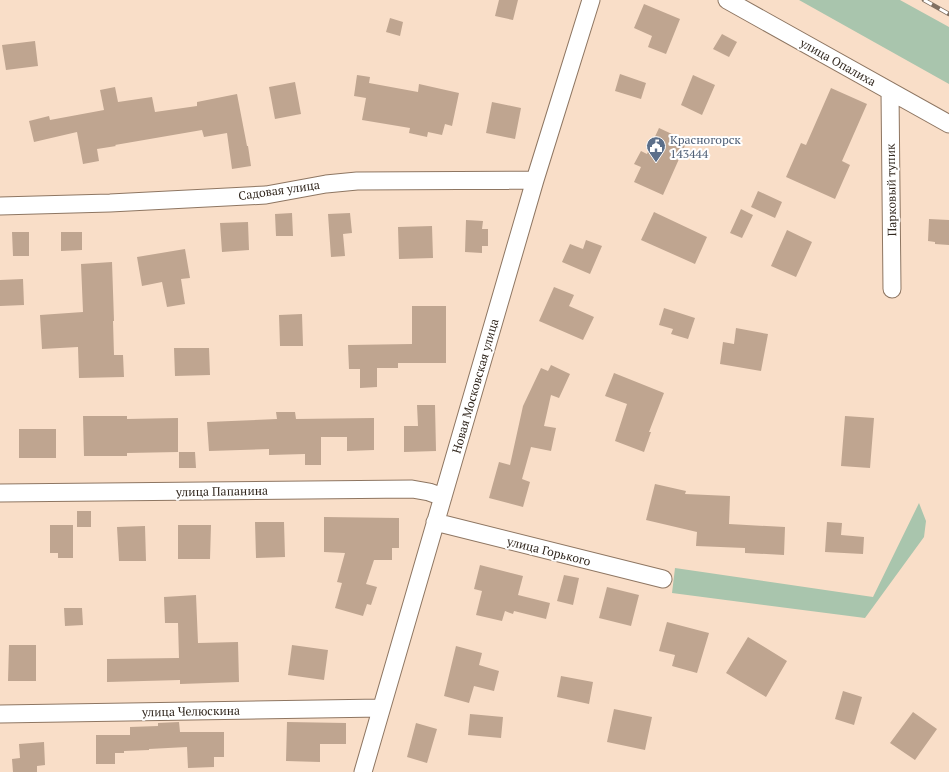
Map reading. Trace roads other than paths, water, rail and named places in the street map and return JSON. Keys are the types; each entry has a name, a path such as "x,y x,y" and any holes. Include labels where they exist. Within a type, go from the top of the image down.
{"street":[{"name":"Новая Московская улица","path":"363,772 535,180 591,0"},
{"name":"улица Опалиха","path":"727,0 949,124"},
{"name":"Парковый тупик","path":"890,91 892,289"},
{"name":"Садовая улица","path":"0,206 110,203 266,195 326,184 356,181 535,180"},
{"name":"улица Папанина","path":"0,493 412,489 429,492 443,497"},
{"name":"улица Горького","path":"435,522 663,579"},
{"name":"улица Челюскина","path":"0,714 381,708"}],"railway":[{"path":"924,0 949,14"}],"place":[{"name":"Красногорск 143444","path":"656,163"}]}
